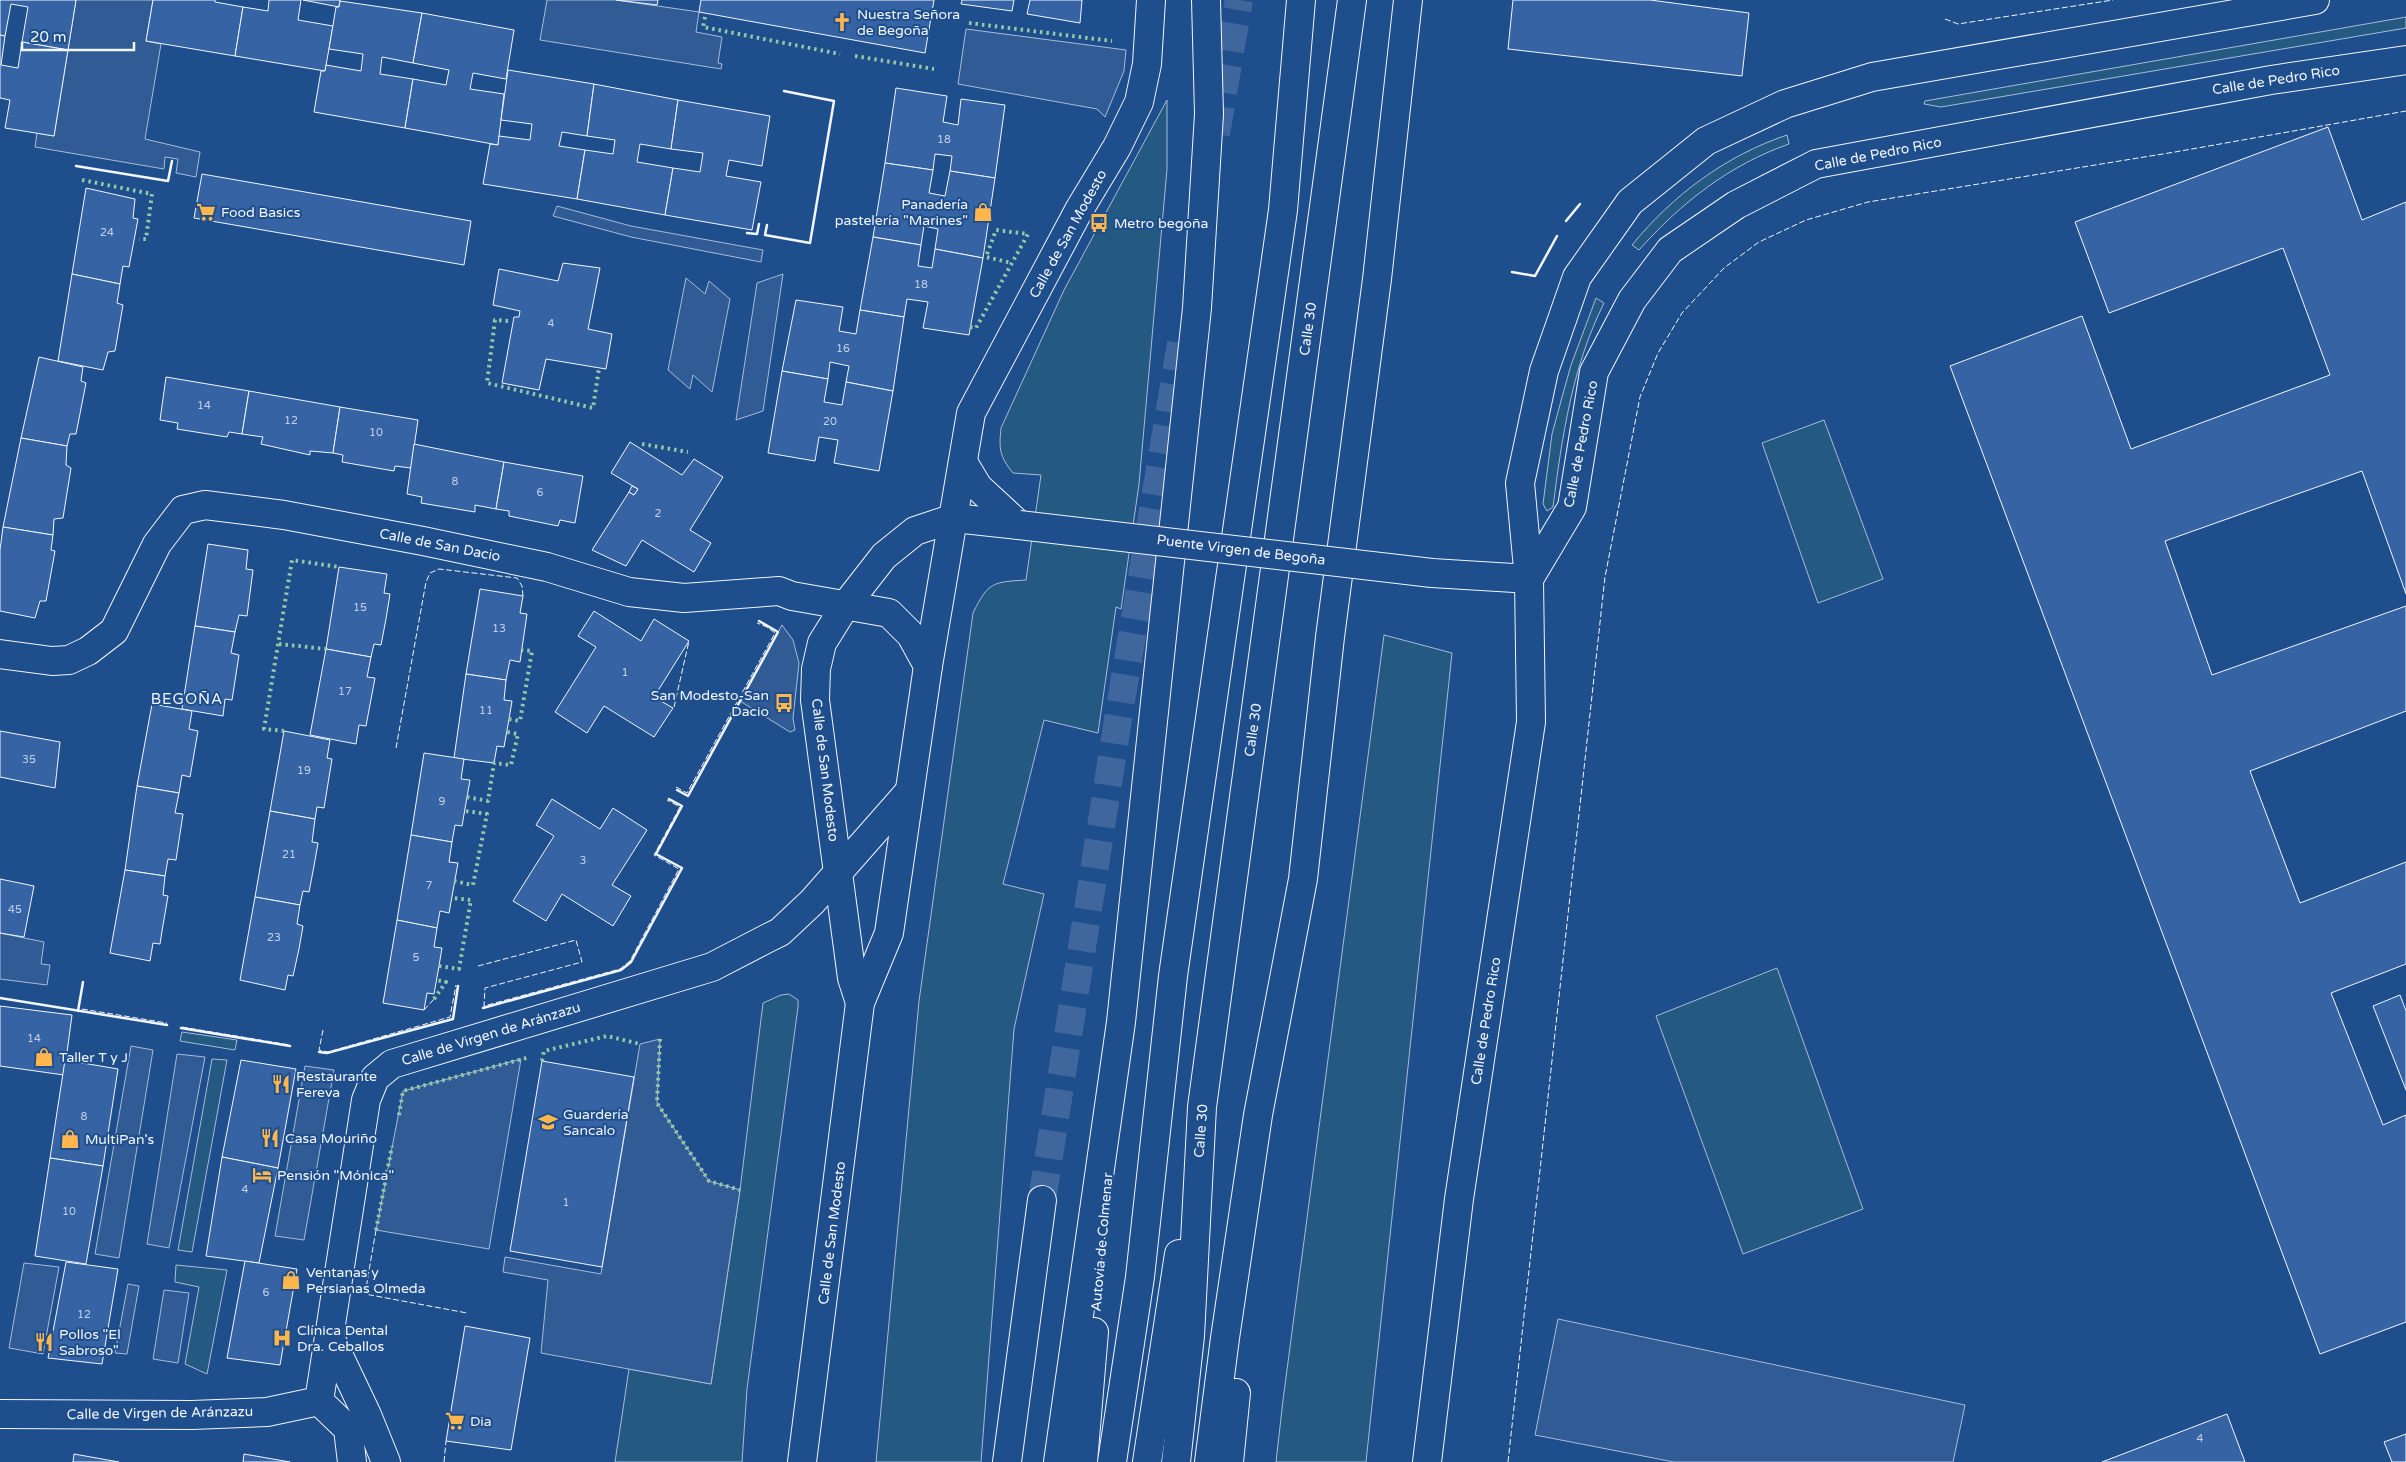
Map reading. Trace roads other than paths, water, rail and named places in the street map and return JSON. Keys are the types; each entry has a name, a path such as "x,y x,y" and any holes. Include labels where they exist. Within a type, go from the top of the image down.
{"main road":[{"name":"Calle de San Modesto","path":"802,1462 860,1003 889,932 928,666 971,413 1079,210 1117,147 1139,102 1147,64 1151,0"},
{"path":"1058,1462 1121,1022 1197,308 1209,114 1206,0"},
{"path":"1112,1462 1140,1277 1173,976 1283,210 1301,0"},
{"name":"Calle 30","path":"1176,1462 1190,1336 1202,1106 1352,0"},
{"path":"1209,1462 1226,1328 1258,1115 1303,879 1330,637 1377,279 1408,0"},
{"name":"Calle de Pedro Rico","path":"1427,1462 1459,1199 1531,722 1529,579 1520,484 1544,371 1577,277 1630,202 1706,141 1785,104 1872,77 2314,0"},
{"name":"Calle de Pedro Rico","path":"1529,579 1572,507 1594,372 1632,300 1670,250 1736,205 1816,164 2271,80 2406,60"},
{"path":"964,462 978,487 1019,525"},
{"name":"Calle de San Dacio","path":"0,654 52,661 69,660 88,651 114,631 157,544 183,510 206,505 284,515 423,541 547,567 629,592 684,598 779,591 792,596 889,613 911,636 928,666"},
{"name":"Calle de San Modesto","path":"860,1003 852,978 838,875 815,700 816,669 822,643 845,606 884,556 915,531 954,518"},
{"name":"Puente Virgen de Begoña","path":"954,518 1432,573 1529,579"},
{"name":"Calle de San Modesto","path":"838,875 908,793"},
{"name":"Calle de Virgen de Aránzazu","path":"0,1414 192,1415 267,1412 318,1401 366,1100 375,1078 392,1064 712,967 780,932 838,875"},
{"name":"Autovía de Colmenar","path":"1083,1462 1121,1022"},
{"path":"1147,1462 1202,1106"},
{"path":"1230,1462 1258,1115"},
{"path":"1007,1462 1042,1200"},
{"path":"329,1335 367,1415 386,1462"},
{"path":"318,1401 348,1429 352,1462"}],"tunnel":[{"path":"1216,134 1239,0"},
{"path":"1042,1200 1120,707 1183,332"}],"place":[{"name":"Nuestra Señora de Begoña","path":"842,22"},
{"name":"Food Basics","path":"206,212"},
{"name":"Panadería pastelería \"Marines\"","path":"983,212"},
{"name":"Metro begoña","path":"1099,223"},
{"name":"San Modesto-San Dacio","path":"784,703"},
{"name":"Taller T y J","path":"44,1057"},
{"name":"Restaurante Fereva","path":"281,1084"},
{"name":"Guardería Sancalo","path":"548,1122"},
{"name":"Casa Mouriño","path":"270,1138"},
{"name":"MultiPan's","path":"70,1139"},
{"name":"Pensión \"Mónica\"","path":"262,1175"},
{"name":"Ventanas y Persianas Olmeda","path":"291,1280"},
{"name":"Clínica Dental Dra. Ceballos","path":"282,1338"},
{"name":"Pollos \"El Sabroso\"","path":"44,1342"},
{"name":"Dia","path":"455,1421"}],"district":[{"name":"BEGOÑA","path":"187,699"}]}
